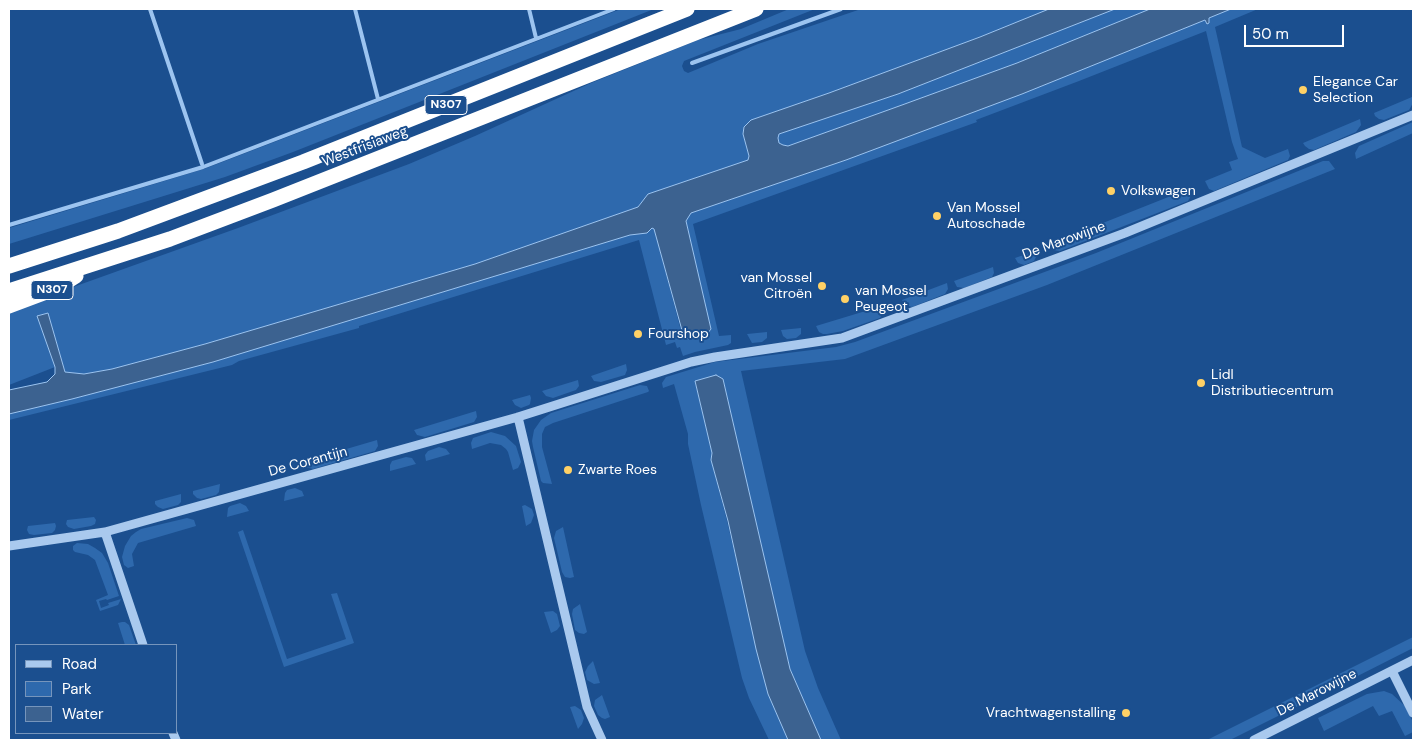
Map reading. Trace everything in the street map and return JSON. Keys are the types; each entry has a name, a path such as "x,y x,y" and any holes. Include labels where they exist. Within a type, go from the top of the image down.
{"highway":[{"name":"Westfrisiaweg","path":"9,266 118,231 285,169 687,9"},
{"name":"Westfrisiaweg","path":"9,291 170,239 282,197 756,9"},
{"name":"N307","path":"9,306 56,288 92,265"}],"street":[{"name":"De Marowijne","path":"715,357 842,338 1126,233 1413,115"},
{"name":"De Corantijn","path":"9,546 104,532 518,417 691,362 715,357"},
{"path":"518,417 588,707 602,740"},
{"path":"104,532 144,644"},
{"name":"De Marowijne","path":"1254,740 1413,660"},
{"path":"1392,671 1413,713"}],"green space":[{"path":"621,9 654,9 293,152 225,177 9,244 9,228 204,169"},
{"path":"789,9 815,9 684,61 682,66 684,71 688,73 758,44 861,9 1049,9 980,37 751,120 743,134 749,156 748,160 648,194 638,207 475,264 205,344 112,369 84,374 65,372 48,313 38,316 55,367 9,385 9,310 409,164 591,83 698,40 741,29"},
{"path":"1115,9 1150,9 1017,63 902,105 788,146 779,143 779,134 898,94"},
{"path":"1231,9 1258,9 1215,27 1242,147 1265,158 1288,149 1290,156 1288,160 1214,191 1209,189 1205,181 1232,170 1229,162 1238,159 1232,142 1206,31 976,120 977,122 693,224 719,336 731,335 731,343 728,345 683,356 680,347 677,348 675,342 666,345 639,240 359,326 359,328 239,361 232,365 9,420 9,414 213,362 630,235 647,233 652,228 654,228 680,327 690,338 707,334 711,329 686,221 691,213 846,160 1022,94 1206,19 1207,23 1209,23 1209,18"},
{"path":"1412,97 1413,103 1409,110 1384,120 1375,116 1374,113"},
{"path":"1360,119 1361,125 1356,132 1314,150 1309,149 1303,143"},
{"path":"1413,122 1413,133 1356,159 1355,153 1359,146"},
{"path":"1323,161 1329,161 1335,169 1047,285 845,359 741,371 805,651 818,688 841,740 821,740 790,669 723,379 699,380 695,382 712,453 711,460 768,694 788,740 769,740 749,698 742,678 701,505 688,444 688,434 674,384 663,388 662,383 666,377 715,362 836,347 855,342 1096,253"},
{"path":"1191,188 1192,194 1188,201 1060,251 1053,250 1050,244"},
{"path":"1035,251 1036,257 1034,261 1024,265 1018,263 1015,258"},
{"path":"993,267 994,273 992,277 964,288 957,287 954,281"},
{"path":"947,283 948,289 945,294 912,307 905,305 902,300"},
{"path":"882,306 883,312 880,318 843,331 823,334 819,332 816,326"},
{"path":"801,328 801,334 796,338 787,339 783,336 781,330"},
{"path":"767,332 767,338 762,342 752,343 747,334"},
{"path":"626,364 627,370 625,375 601,382 594,381 591,376"},
{"path":"578,380 579,386 576,390 553,398 546,396 542,391"},
{"path":"640,385 647,386 649,391 545,427 542,434 542,447 552,484 541,481 532,441 534,430 541,420 551,413"},
{"path":"530,395 530,404 521,408 515,405 512,400"},
{"path":"476,411 477,417 474,422 425,437 417,435 414,430"},
{"path":"491,432 505,436 516,446 521,462 518,468 513,470 508,452 501,445 490,443 472,449 471,443 473,438"},
{"path":"377,440 378,446 375,451 313,469 305,467 302,462"},
{"path":"439,447 446,449 450,454 426,461 425,455 428,451"},
{"path":"406,457 412,458 416,464 390,471 392,461"},
{"path":"220,484 219,492 216,495 201,499 193,494 193,491"},
{"path":"295,488 302,491 304,496 284,501 287,490"},
{"path":"181,494 181,502 178,505 163,509 155,504 155,501"},
{"path":"240,503 246,506 249,511 227,517 228,508"},
{"path":"525,505 532,509 534,515 531,523 526,526 522,506"},
{"path":"94,517 96,520 95,524 91,526 74,529 66,524 67,520"},
{"path":"187,518 194,520 196,526 138,543 132,554 134,566 128,568 124,565 122,557 125,546 136,532 141,529"},
{"path":"55,523 55,530 52,533 34,535 29,534 27,530 28,526"},
{"path":"563,527 574,577 570,578 565,577 562,572 554,538 556,531"},
{"path":"243,530 287,659 346,639 331,594 337,593 354,643 284,667 238,532"},
{"path":"77,543 88,544 95,548 102,553 108,563 119,596 99,601 101,608 109,605 108,603 121,599 118,605 100,611 96,600 108,595 95,560 88,555 73,550 73,546"},
{"path":"580,604 587,632 584,634 575,630 572,614 573,609"},
{"path":"553,611 557,614 560,626 551,633 544,612"},
{"path":"125,622 129,625 136,644 125,644 118,623"},
{"path":"1413,637 1413,648 1330,690 1328,687 1301,701 1302,704 1230,740 1207,740"},
{"path":"593,661 600,683 594,684 587,680 585,672"},
{"path":"1384,691 1392,694 1405,706 1413,722 1413,732 1405,736 1392,711 1379,716 1373,706 1324,731 1318,718 1367,694"},
{"path":"602,695 610,717 605,719 598,715 594,706 595,700"},
{"path":"575,706 581,710 584,718 578,729 570,707"}],"water":[{"path":"1049,9 1115,9 898,94 779,134 779,143 788,146 902,105 1017,63 1150,9 1231,9 1209,18 1209,23 1207,24 1205,20 1022,94 846,160 691,213 686,221 711,329 707,334 688,339 683,334 654,229 652,228 647,233 630,235 213,362 9,414 9,390 47,382 55,374 55,367 37,316 48,313 65,372 84,374 112,369 205,344 475,264 638,207 648,194 748,160 749,156 743,134 744,127 751,120 980,37"},
{"path":"716,375 723,379 790,669 821,740 788,740 768,694 756,649 728,521 711,460 712,453 695,381"}],"waterway":[{"path":"150,9 202,164"},
{"path":"355,9 378,99"},
{"path":"529,9 536,38"},
{"path":"9,225 203,167 614,9"},
{"path":"692,63 841,9"}],"place":[{"name":"Elegance Car Selection","path":"1303,90"},
{"name":"Volkswagen","path":"1111,191"},
{"name":"Van Mossel Autoschade","path":"937,216"},
{"name":"van Mossel Citroën","path":"822,286"},
{"name":"van Mossel Peugeot","path":"845,299"},
{"name":"Fourshop","path":"638,334"},
{"name":"Lidl Distributiecentrum","path":"1201,383"},
{"name":"Zwarte Roes","path":"568,470"},
{"name":"Vrachtwagenstalling","path":"1126,713"}]}
